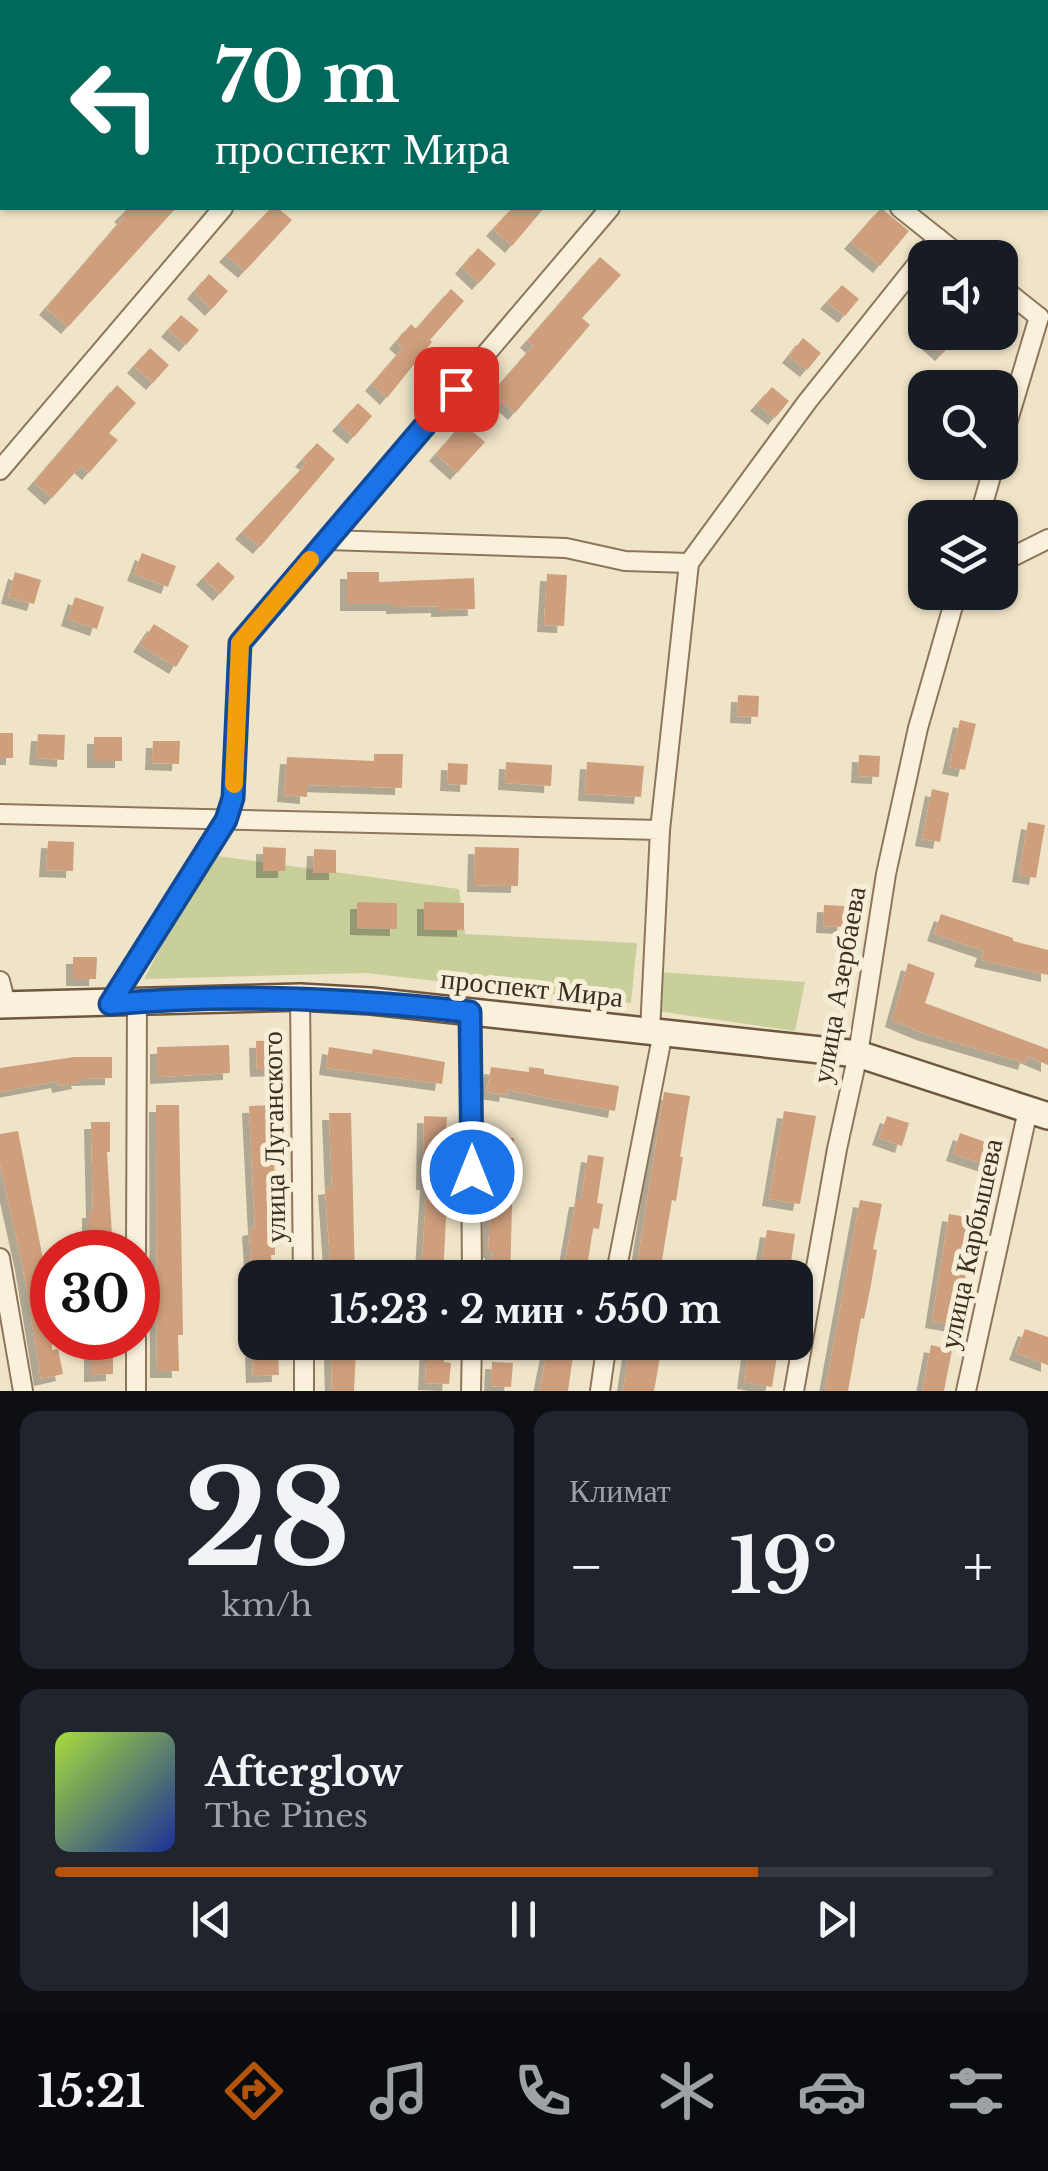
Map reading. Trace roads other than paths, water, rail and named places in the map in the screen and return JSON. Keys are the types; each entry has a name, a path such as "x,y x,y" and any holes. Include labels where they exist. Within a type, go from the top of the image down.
{"main road":[{"name":"проспект Мира","path":"2,996 110,1004 300,997 371,1001 858,1054 1038,1113"}],"street":[{"path":"0,470 221,210"},
{"path":"110,1004 226,820 233,798 240,643 608,210"},
{"path":"903,210 940,240"},
{"path":"619,1260 656,1032 660,830 689,563 807,402 938,238"},
{"path":"1018,297 1044,314 1018,393"},
{"path":"1018,554 1048,539"},
{"path":"328,540 566,548 625,561 689,563"},
{"name":"улица Азербаева","path":"794,1391 858,1054 886,874 918,728 951,610"},
{"path":"0,814 660,830"},
{"name":"улица Луганского","path":"300,997 303,1260"},
{"path":"136,1230 137,1002"},
{"path":"470,1012 472,1260"},
{"name":"улица Карбышева","path":"966,1391 1038,1113"},
{"path":"0,1258 23,1391"},
{"path":"136,1360 136,1391"},
{"path":"304,1360 304,1391"},
{"path":"472,1360 472,1391"},
{"path":"600,1391 604,1360"}]}
